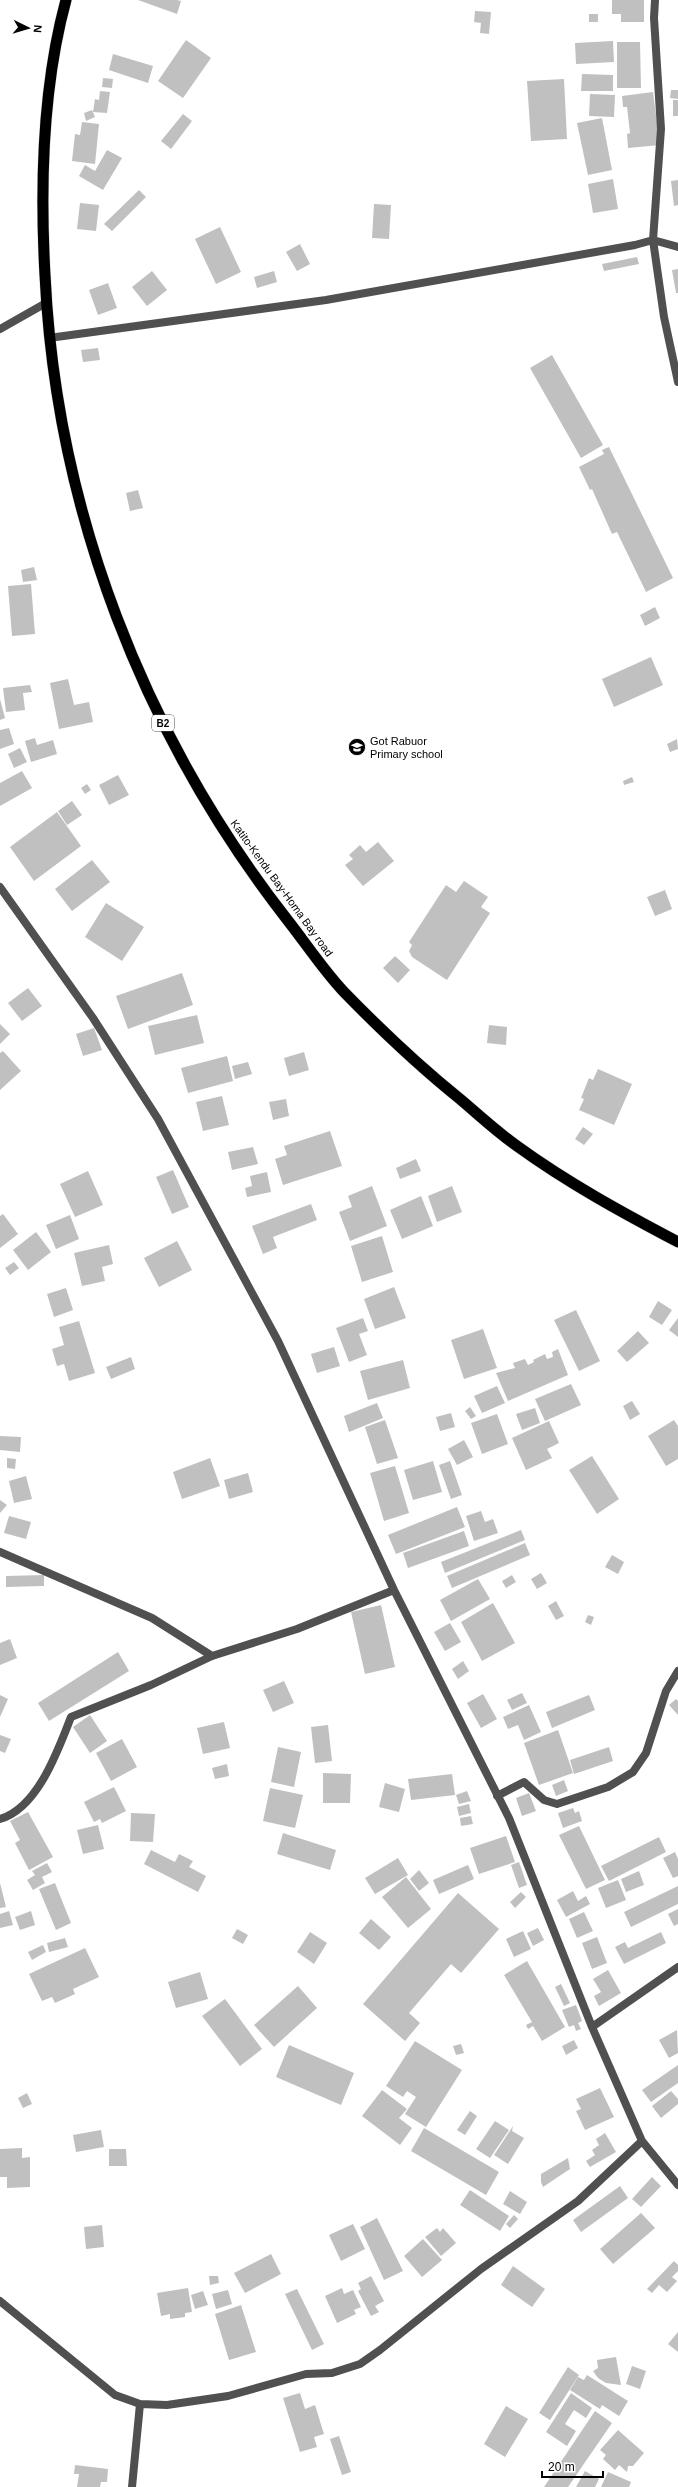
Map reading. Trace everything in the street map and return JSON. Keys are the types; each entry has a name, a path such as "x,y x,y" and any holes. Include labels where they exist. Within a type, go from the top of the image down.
{"highway":[{"name":"Katito-Kendu Bay-Homa Bay road","path":"66,0 50,85 45,150 42,227 49,338 60,417 97,563 129,650 171,741 225,836 277,907 342,990 418,1064 516,1146 613,1208 678,1242"}],"street":[{"path":"655,0 654,18 661,129 653,240 664,317 678,382"},
{"path":"49,338 326,300 635,246 653,240 678,246"},
{"path":"0,328 46,304"},
{"path":"0,887 93,1018 158,1119 278,1341 394,1590 509,1818 592,2027 642,2141 678,2185"},
{"path":"0,1552 152,1618 212,1656"},
{"path":"0,1819 25,1802 43,1782 71,1717 151,1685 212,1656 297,1629 394,1590"},
{"path":"497,1796 524,1782 544,1800 558,1804 608,1787 633,1772 646,1753 666,1692 678,1671"},
{"path":"592,2027 678,1967"},
{"path":"0,2301 115,2395 140,2404 167,2405 228,2396 306,2374 332,2373 360,2364 481,2269 578,2201 642,2141"},
{"path":"132,2487 140,2404"}],"building":[{"path":"138,0 177,0 181,1 177,14"},
{"path":"612,0 644,0 644,22 621,22 621,14 612,14"},
{"path":"475,11 491,12 489,34 480,33 481,23 474,22"},
{"path":"589,14 598,14 598,22 589,22"},
{"path":"186,40 211,58 183,98 158,81"},
{"path":"613,41 614,62 576,64 575,43"},
{"path":"617,42 640,42 641,88 617,88"},
{"path":"113,54 153,66 148,83 109,70"},
{"path":"582,74 613,75 613,91 581,91"},
{"path":"103,78 113,79 112,88 102,87"},
{"path":"564,79 567,139 531,141 527,81"},
{"path":"671,90 678,90 678,99 670,98"},
{"path":"100,91 110,92 107,113 93,112 95,99 99,100"},
{"path":"653,92 660,145 628,148 627,134 630,133 627,107 623,107 622,96"},
{"path":"590,94 615,95 614,117 589,116"},
{"path":"673,100 678,100 678,116 673,116"},
{"path":"92,110 95,117 86,121 84,113"},
{"path":"183,114 192,121 171,149 161,141"},
{"path":"602,118 612,170 588,175 577,123"},
{"path":"82,122 99,124 95,164 72,161 75,134 80,135"},
{"path":"107,150 122,158 103,190 79,176 85,165 95,171"},
{"path":"613,179 618,209 593,213 588,184"},
{"path":"678,180 678,205 674,206 671,181"},
{"path":"139,190 146,197 112,231 104,224"},
{"path":"80,203 99,205 96,231 77,229"},
{"path":"374,204 391,205 389,239 372,238"},
{"path":"220,227 241,272 216,284 195,239"},
{"path":"300,244 310,264 297,271 286,252"},
{"path":"637,257 639,264 604,271 602,264"},
{"path":"678,269 678,293 676,293 672,270"},
{"path":"152,271 167,290 147,306 132,287"},
{"path":"274,271 277,282 257,288 254,277"},
{"path":"108,283 117,308 98,315 89,290"},
{"path":"98,348 100,360 83,362 81,350"},
{"path":"552,355 603,445 581,458 530,368"},
{"path":"609,447 673,578 646,592 617,532 612,534 592,489 590,490 579,467 604,454 602,450"},
{"path":"138,490 143,508 130,511 126,493"},
{"path":"34,567 37,580 23,582 21,570"},
{"path":"31,584 35,634 12,636 8,586"},
{"path":"655,607 660,618 645,626 640,615"},
{"path":"651,657 663,685 614,707 602,679"},
{"path":"68,679 74,705 89,702 93,722 59,729 50,683"},
{"path":"30,685 32,692 23,693 25,710 6,712 3,688"},
{"path":"0,699 5,718 0,720"},
{"path":"9,728 14,744 0,749 0,730"},
{"path":"35,738 37,745 53,740 57,754 31,762 25,741"},
{"path":"677,739 678,749 670,752 667,744"},
{"path":"20,748 27,762 14,768 8,754"},
{"path":"22,771 32,788 0,806 0,783"},
{"path":"118,775 129,795 109,805 99,785"},
{"path":"632,777 634,782 624,785 623,781"},
{"path":"87,784 91,790 85,794 81,788"},
{"path":"72,801 82,815 67,825 58,811"},
{"path":"57,812 81,846 34,881 10,847"},
{"path":"378,842 394,861 363,886 345,865 353,859 349,855 360,845 366,852"},
{"path":"92,860 110,882 72,911 55,889"},
{"path":"464,881 488,897 481,907 490,913 447,980 412,957 409,951 412,945 409,942 446,885 456,892"},
{"path":"665,890 672,909 655,916 647,897"},
{"path":"106,903 144,927 122,961 85,937"},
{"path":"395,956 410,970 398,983 383,968"},
{"path":"182,973 193,1005 128,1029 116,996"},
{"path":"28,988 42,1006 22,1021 8,1003"},
{"path":"197,1015 204,1043 155,1055 148,1026"},
{"path":"0,1024 10,1034 0,1044"},
{"path":"489,1025 507,1027 506,1045 487,1043"},
{"path":"94,1028 102,1050 83,1056 76,1034"},
{"path":"3,1051 21,1071 0,1090 0,1053"},
{"path":"304,1052 309,1070 289,1076 284,1058"},
{"path":"227,1056 233,1081 188,1093 181,1068"},
{"path":"248,1062 252,1074 235,1079 232,1066"},
{"path":"598,1069 632,1084 614,1125 579,1110 584,1099 581,1098 589,1078 593,1080"},
{"path":"222,1096 229,1125 203,1131 196,1102"},
{"path":"286,1099 289,1116 273,1120 269,1102"},
{"path":"583,1127 593,1134 584,1145 575,1139"},
{"path":"330,1131 342,1166 283,1185 275,1159 287,1155 284,1146"},
{"path":"253,1147 258,1164 232,1170 228,1152"},
{"path":"416,1159 421,1171 400,1179 396,1168"},
{"path":"173,1170 189,1207 172,1214 156,1177"},
{"path":"88,1171 103,1205 75,1217 60,1184"},
{"path":"267,1172 271,1192 247,1197 245,1188 252,1186 250,1176"},
{"path":"372,1186 387,1226 350,1241 339,1212 352,1207 348,1196"},
{"path":"452,1186 462,1212 437,1222 428,1196"},
{"path":"421,1196 433,1226 402,1239 390,1210"},
{"path":"311,1204 317,1220 273,1237 277,1248 263,1254 252,1226"},
{"path":"3,1214 18,1234 0,1248 0,1216"},
{"path":"70,1215 79,1239 56,1249 46,1225"},
{"path":"36,1232 51,1252 28,1270 13,1250"},
{"path":"382,1236 393,1272 362,1282 351,1246"},
{"path":"177,1241 192,1270 159,1287 144,1258"},
{"path":"109,1245 113,1264 102,1267 105,1281 82,1286 74,1253"},
{"path":"14,1262 19,1268 10,1275 5,1268"},
{"path":"394,1287 406,1318 375,1329 364,1299"},
{"path":"66,1288 73,1310 54,1317 47,1294"},
{"path":"658,1301 672,1310 662,1325 649,1317"},
{"path":"576,1310 600,1361 579,1371 554,1320"},
{"path":"363,1318 368,1331 359,1334 367,1355 349,1362 336,1328"},
{"path":"678,1318 678,1337 669,1330"},
{"path":"79,1321 95,1373 69,1381 64,1364 57,1366 52,1349 64,1345 59,1327"},
{"path":"483,1329 497,1368 464,1379 451,1340"},
{"path":"638,1331 649,1343 627,1362 617,1351"},
{"path":"334,1347 340,1366 317,1373 311,1354"},
{"path":"558,1349 568,1375 508,1401 496,1373 515,1368 513,1363 525,1359 528,1365 534,1362 533,1360 545,1354 547,1359 553,1357 552,1352"},
{"path":"131,1357 135,1369 111,1379 106,1367"},
{"path":"403,1360 410,1388 368,1400 360,1371"},
{"path":"571,1384 581,1405 545,1421 535,1399"},
{"path":"497,1386 505,1403 482,1413 474,1396"},
{"path":"632,1401 640,1414 630,1420 623,1406"},
{"path":"377,1403 383,1418 349,1432 344,1416"},
{"path":"470,1407 476,1416 471,1419 465,1411"},
{"path":"535,1408 540,1423 522,1430 516,1414"},
{"path":"451,1413 455,1427 440,1431 436,1417"},
{"path":"497,1414 508,1444 482,1454 471,1423"},
{"path":"385,1420 398,1458 377,1464 365,1427"},
{"path":"674,1420 678,1426 678,1459 666,1466 648,1436"},
{"path":"549,1421 559,1443 547,1449 552,1458 526,1470 512,1438"},
{"path":"0,1436 21,1437 20,1452 0,1450"},
{"path":"464,1440 473,1457 457,1465 448,1449"},
{"path":"592,1456 619,1499 597,1514 569,1470"},
{"path":"7,1458 16,1459 15,1469 7,1468"},
{"path":"210,1458 220,1486 182,1499 173,1472"},
{"path":"433,1461 442,1492 413,1500 404,1470"},
{"path":"450,1461 462,1495 451,1499 439,1465"},
{"path":"395,1466 409,1513 384,1521 370,1473"},
{"path":"248,1473 253,1492 229,1499 224,1480"},
{"path":"26,1476 32,1499 14,1503 9,1481"},
{"path":"0,1500 7,1505 0,1513"},
{"path":"457,1507 465,1527 396,1554 388,1535"},
{"path":"481,1511 485,1522 493,1519 498,1533 474,1541 466,1516"},
{"path":"9,1516 31,1522 26,1539 4,1533"},
{"path":"521,1530 525,1540 445,1573 441,1562"},
{"path":"464,1531 469,1546 408,1568 403,1553"},
{"path":"525,1543 530,1555 452,1588 447,1576"},
{"path":"612,1555 624,1562 618,1574 605,1567"},
{"path":"541,1573 547,1583 537,1589 531,1579"},
{"path":"44,1575 44,1586 6,1587 6,1576"},
{"path":"512,1575 516,1582 506,1588 502,1581"},
{"path":"478,1579 490,1599 451,1621 440,1600"},
{"path":"556,1601 564,1616 556,1620 548,1606"},
{"path":"493,1603 515,1643 482,1661 461,1622"},
{"path":"381,1605 395,1667 365,1674 351,1612"},
{"path":"588,1615 594,1617 591,1625 585,1622"},
{"path":"450,1623 461,1642 445,1651 434,1632"},
{"path":"10,1639 17,1658 0,1665 0,1643"},
{"path":"118,1652 129,1671 49,1721 38,1703"},
{"path":"463,1661 469,1671 458,1679 452,1669"},
{"path":"284,1681 294,1703 273,1712 263,1690"},
{"path":"522,1693 527,1703 512,1710 507,1700"},
{"path":"483,1694 497,1719 481,1728 467,1703"},
{"path":"0,1695 8,1699 0,1717"},
{"path":"589,1695 595,1710 552,1728 546,1712"},
{"path":"676,1699 678,1701 678,1715 669,1705"},
{"path":"529,1705 541,1732 524,1740 518,1725 508,1729 503,1717"},
{"path":"90,1715 107,1741 90,1753 73,1727"},
{"path":"224,1722 230,1748 203,1754 197,1728"},
{"path":"328,1725 332,1761 315,1763 311,1727"},
{"path":"558,1730 573,1773 539,1785 524,1743"},
{"path":"0,1735 11,1739 5,1753 0,1751"},
{"path":"122,1739 137,1767 111,1781 96,1753"},
{"path":"278,1747 301,1752 294,1787 271,1782"},
{"path":"609,1747 613,1761 574,1774 570,1760"},
{"path":"227,1764 229,1776 215,1779 212,1768"},
{"path":"323,1773 351,1774 350,1803 323,1803"},
{"path":"452,1774 455,1795 411,1800 408,1779"},
{"path":"564,1780 568,1791 556,1796 552,1785"},
{"path":"385,1783 405,1789 399,1812 379,1807"},
{"path":"114,1787 126,1811 102,1823 100,1819 94,1822 84,1802"},
{"path":"270,1788 303,1795 295,1828 263,1821"},
{"path":"467,1791 471,1801 459,1804 456,1795"},
{"path":"529,1793 536,1811 522,1816 516,1798"},
{"path":"469,1804 471,1813 459,1816 457,1807"},
{"path":"573,1808 575,1813 579,1811 582,1821 563,1828 558,1813"},
{"path":"28,1812 53,1857 29,1870 15,1843 20,1840 10,1821"},
{"path":"131,1813 155,1814 153,1842 130,1841"},
{"path":"471,1816 473,1824 461,1826 460,1818"},
{"path":"98,1825 104,1849 83,1854 77,1830"},
{"path":"579,1826 605,1880 586,1889 559,1835"},
{"path":"283,1833 336,1850 330,1870 277,1854"},
{"path":"506,1836 515,1862 479,1874 470,1848"},
{"path":"659,1837 666,1852 609,1881 601,1866"},
{"path":"151,1850 175,1862 179,1854 193,1861 189,1867 206,1876 198,1892 144,1864"},
{"path":"675,1852 678,1859 678,1876 673,1878 663,1858"},
{"path":"398,1858 408,1875 375,1894 365,1878"},
{"path":"519,1862 527,1885 519,1888 511,1865"},
{"path":"47,1863 52,1872 42,1877 45,1883 33,1890 27,1880 35,1875 32,1871"},
{"path":"468,1865 474,1879 439,1894 433,1880"},
{"path":"419,1870 429,1883 419,1891 410,1879"},
{"path":"639,1871 644,1885 626,1892 621,1879"},
{"path":"406,1877 431,1909 408,1928 382,1897"},
{"path":"618,1880 626,1900 606,1908 598,1888"},
{"path":"0,1883 6,1907 0,1908"},
{"path":"55,1883 71,1923 56,1930 39,1889"},
{"path":"678,1886 678,1904 631,1927 624,1912"},
{"path":"573,1891 578,1901 586,1896 590,1904 566,1917 557,1900"},
{"path":"521,1892 526,1897 515,1908 510,1902"},
{"path":"458,1893 499,1929 461,1973 451,1964 409,2013 420,2023 405,2041 363,2004"},
{"path":"678,1909 678,1924 674,1926 668,1914"},
{"path":"9,1911 13,1925 0,1928 0,1914"},
{"path":"31,1911 35,1925 20,1930 15,1917"},
{"path":"584,1912 593,1931 577,1938 569,1919"},
{"path":"371,1919 391,1937 379,1950 359,1933"},
{"path":"538,1928 544,1940 533,1946 527,1933"},
{"path":"237,1929 248,1935 243,1944 232,1938"},
{"path":"523,1931 531,1949 514,1957 506,1939"},
{"path":"310,1932 327,1943 314,1964 297,1952"},
{"path":"661,1932 666,1943 624,1964 615,1947 625,1942 628,1948"},
{"path":"597,1937 607,1963 592,1969 582,1943"},
{"path":"65,1938 68,1947 49,1952 47,1943"},
{"path":"43,1945 46,1952 32,1960 28,1952"},
{"path":"85,1948 99,1977 73,1989 75,1994 55,2003 52,1997 42,2001 29,1974"},
{"path":"527,1961 565,2027 542,2041 533,2026 528,2029 526,2025 532,2022 504,1975"},
{"path":"608,1970 621,1993 599,2006 594,1996 601,1992 593,1979"},
{"path":"200,1972 208,1999 176,2008 168,1982"},
{"path":"561,1984 570,2003 564,2006 555,1987"},
{"path":"298,1986 317,2008 274,2047 254,2025"},
{"path":"225,1999 262,2049 240,2066 202,2016"},
{"path":"576,2005 582,2021 578,2023 581,2029 576,2031 574,2025 569,2027 562,2010"},
{"path":"677,2030 678,2053 669,2058 659,2040"},
{"path":"574,2040 578,2048 566,2055 562,2046"},
{"path":"415,2041 462,2070 426,2127 405,2114 416,2097 407,2091 403,2097 386,2086"},
{"path":"461,2044 464,2053 456,2055 453,2046"},
{"path":"289,2045 354,2073 341,2105 276,2077"},
{"path":"678,2065 678,2083 651,2102 642,2090"},
{"path":"600,2088 614,2117 585,2130 576,2111 581,2109 576,2099"},
{"path":"382,2090 407,2109 399,2118 412,2128 400,2145 362,2116"},
{"path":"671,2091 678,2099 678,2104 661,2118 652,2106"},
{"path":"27,2093 32,2104 23,2108 18,2098"},
{"path":"470,2111 477,2116 465,2135 457,2130"},
{"path":"495,2121 509,2130 490,2158 476,2149"},
{"path":"513,2126 512,2131 524,2138 508,2164 494,2155"},
{"path":"424,2128 499,2172 486,2195 411,2151"},
{"path":"101,2130 104,2147 76,2152 73,2135"},
{"path":"605,2133 616,2152 590,2167 586,2161 595,2155 592,2150 599,2145 596,2139"},
{"path":"22,2148 22,2158 30,2157 30,2187 7,2188 7,2177 0,2177 0,2149"},
{"path":"109,2149 126,2149 127,2166 109,2166"},
{"path":"568,2158 570,2169 543,2187 541,2182 541,2174"},
{"path":"652,2177 661,2186 641,2207 632,2199"},
{"path":"620,2186 628,2198 581,2232 573,2220"},
{"path":"470,2190 509,2216 500,2231 460,2205"},
{"path":"510,2191 527,2202 520,2214 503,2204"},
{"path":"641,2213 655,2228 613,2264 600,2249"},
{"path":"514,2215 518,2219 510,2228 506,2224"},
{"path":"377,2218 403,2271 384,2280 360,2227"},
{"path":"353,2224 365,2249 341,2261 329,2235"},
{"path":"102,2225 104,2247 86,2249 84,2227"},
{"path":"437,2228 440,2232 443,2228 456,2243 441,2256 425,2237"},
{"path":"423,2239 442,2260 422,2277 404,2256"},
{"path":"271,2254 281,2274 245,2293 234,2273"},
{"path":"674,2261 678,2265 678,2271 672,2277 677,2281 667,2292 659,2285 652,2293 647,2289"},
{"path":"513,2266 545,2289 532,2307 501,2285"},
{"path":"209,2276 218,2276 219,2283 210,2285"},
{"path":"371,2276 384,2301 375,2306 379,2312 371,2316 358,2291 361,2289 358,2283"},
{"path":"188,2288 192,2312 185,2313 185,2317 170,2319 170,2314 161,2316 157,2293"},
{"path":"342,2288 344,2294 353,2290 361,2307 354,2310 356,2314 337,2323 325,2296"},
{"path":"297,2289 324,2344 312,2350 285,2294"},
{"path":"228,2290 232,2304 216,2309 212,2294"},
{"path":"203,2291 208,2305 195,2309 191,2295"},
{"path":"241,2305 256,2352 229,2360 215,2314"},
{"path":"678,2332 678,2352 668,2344"},
{"path":"616,2357 621,2385 606,2383 598,2378 593,2371 598,2368 597,2360"},
{"path":"632,2366 646,2371 640,2389 626,2384"},
{"path":"568,2367 579,2375 550,2420 539,2413"},
{"path":"587,2375 628,2401 619,2416 602,2405 600,2409 570,2390 578,2377 584,2380"},
{"path":"300,2393 305,2409 315,2405 324,2434 314,2437 317,2447 300,2452 283,2398"},
{"path":"571,2393 592,2408 586,2418 574,2410 565,2424 576,2431 567,2446 546,2432"},
{"path":"506,2406 528,2419 505,2457 484,2444"},
{"path":"595,2411 612,2423 568,2487 544,2487"},
{"path":"618,2430 644,2453 633,2466 628,2466 627,2472 619,2465 615,2470 603,2459 606,2455 600,2450"},
{"path":"339,2436 351,2472 342,2475 330,2439"},
{"path":"75,2465 108,2469 107,2482 101,2482 100,2487 77,2487 79,2474 74,2474"},
{"path":"585,2471 599,2479 595,2487 576,2487"},
{"path":"608,2472 631,2482 629,2487 601,2487"}],"place":[{"name":"Got Rabuor Primary school","path":"357,747"}]}
